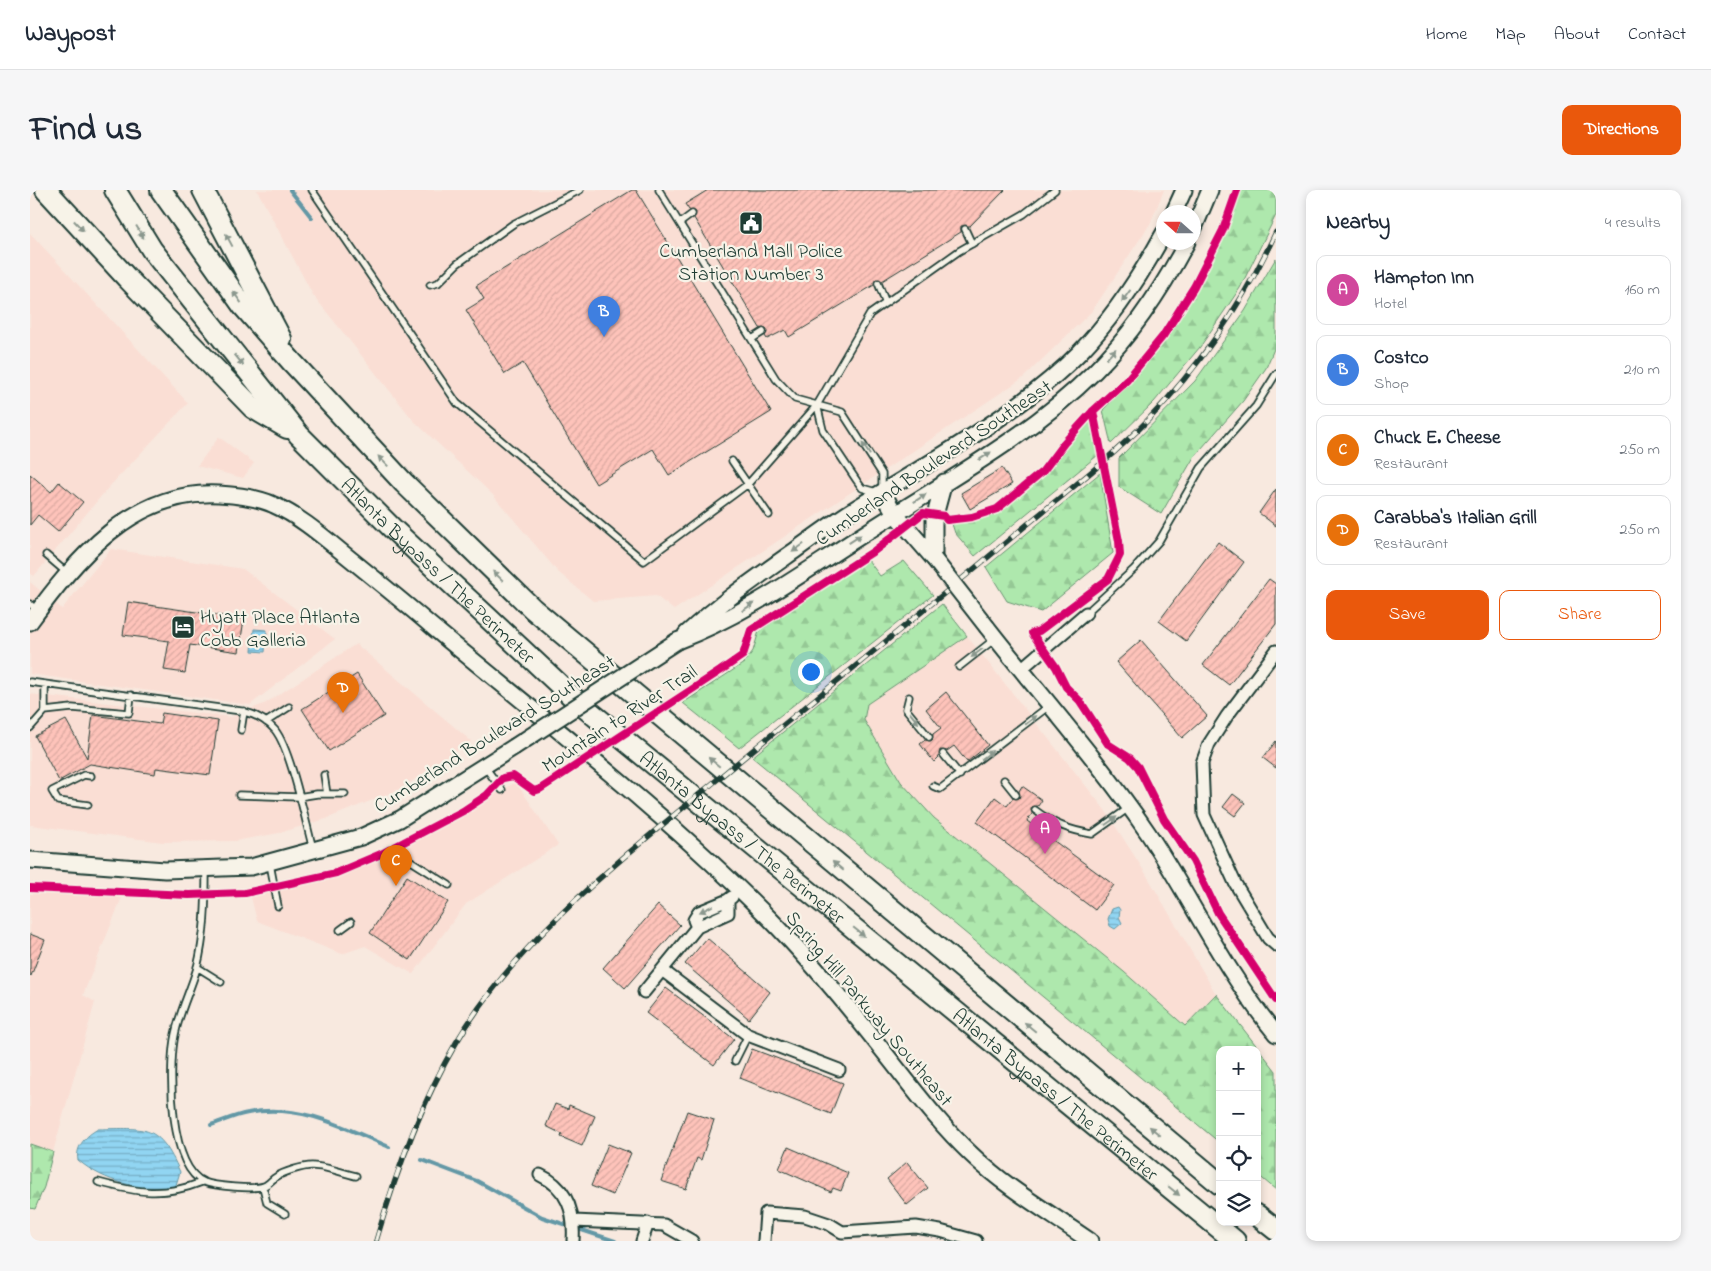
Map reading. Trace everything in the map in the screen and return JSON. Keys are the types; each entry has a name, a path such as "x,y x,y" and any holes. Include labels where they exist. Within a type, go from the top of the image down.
{"highway":[{"path":"46,190 254,408 299,435"},
{"name":"Atlanta Bypass / The Perimeter","path":"115,190 152,250 299,435 394,530 578,702 1234,1241"},
{"name":"Atlanta Bypass / The Perimeter","path":"161,190 243,306 291,361 404,484 533,609 1216,1181"},
{"path":"203,190 291,361"},
{"path":"1261,1218 1276,1230"}],"main road":[{"path":"1177,205 1184,190"},
{"path":"1201,211 1210,190"},
{"name":"Cumberland Boulevard Southeast","path":"30,860 165,870 251,867 361,837 400,819 485,767 677,641 722,602 852,510 882,493 1004,414 1058,373 1112,316 1156,247"},
{"name":"Cumberland Boulevard Southeast","path":"677,641 732,618 895,514 1046,414 1095,371 1132,329 1154,299 1182,250"},
{"path":"934,559 934,519 944,482"},
{"path":"882,493 895,514 934,559 1130,807 1164,858 1230,971 1276,1034"},
{"name":"Spring Hill Parkway Southeast","path":"33,612 90,550 116,526 139,511 163,501 192,495 217,494 260,500 278,507 303,521 388,589 660,816 734,895 810,962 858,1018 924,1104 967,1150 1011,1186 1090,1241"}],"street":[{"path":"1020,670 1086,613"},
{"path":"1276,650 1253,679 1210,744 1202,763 1201,793 1204,815 1235,883 1268,938 1276,945"},
{"path":"644,992 697,927 728,913 734,895"},
{"path":"662,970 748,1035 839,1070"},
{"path":"540,1175 554,1182 565,1197 574,1221 573,1241"},
{"path":"764,1241 766,1213 782,1213 818,1219 842,1232 916,1227 940,1231 976,1241"},
{"path":"574,1221 664,1225 692,1241"},
{"path":"642,1241 648,1223"}],"lane":[{"path":"312,190 457,403 644,561 748,484 817,405 870,314 972,244 1024,214 1055,190"},
{"path":"430,285 438,283 457,264 513,224 580,190"},
{"path":"659,190 776,379 795,400 817,405 842,412 882,474 882,493 862,488 823,430 817,405"},
{"path":"680,223 692,214"},
{"path":"965,229 972,244"},
{"path":"878,283 886,303"},
{"path":"752,339 763,332"},
{"path":"1086,613 1134,569 1158,541 1201,468 1256,406 1276,374"},
{"path":"732,461 769,515"},
{"path":"46,555 69,575"},
{"path":"959,667 992,633"},
{"path":"30,682 244,712 266,722 280,738 285,749 313,851"},
{"path":"30,728 45,711 45,684"},
{"path":"45,711 72,708 129,713 132,695"},
{"path":"909,696 906,709 929,737"},
{"path":"932,786 940,789 1049,706"},
{"path":"266,722 289,707"},
{"path":"241,730 244,712"},
{"path":"943,754 960,775"},
{"path":"485,767 502,790"},
{"path":"88,805 58,802 52,791 84,775 91,776"},
{"path":"324,775 327,794"},
{"path":"1004,780 1016,795"},
{"path":"239,795 298,797 345,794"},
{"path":"1035,810 1052,822 1070,830 1092,834 1130,807"},
{"path":"387,864 401,857 408,859 449,885"},
{"path":"270,862 278,906"},
{"path":"202,1182 189,1167 180,1148 172,1110 171,1067 174,1039 180,1012 197,967 206,907 206,870"},
{"path":"340,930 351,922"},
{"path":"197,967 221,982"},
{"path":"735,1060 748,1035"},
{"path":"98,1182 122,1189 156,1193 183,1190 202,1182 226,1186 263,1187 277,1176 312,1166 356,1176"},
{"path":"263,1187 268,1203 285,1214"}],"shaded area":[{"path":"257,190 1164,190 1158,205 1156,205 1150,224 1092,311 1023,378 674,610 656,596 593,601 558,572 492,494 414,421 313,295"},
{"path":"30,233 188,403 108,488 34,576 30,573"},
{"path":"219,437 254,463 243,478 197,466"},
{"path":"111,549 243,569 335,639 250,705 30,674 30,582 62,609"},
{"path":"967,636 1105,810 1146,874 1216,994 1186,1026 1124,972 934,818 901,782 864,720 867,704"},
{"path":"356,644 471,741 402,788 326,819 279,833 235,841 163,842 30,825 30,694 231,717 266,703"},
{"path":"516,782 558,845 466,904 413,974 365,946 342,954 257,921 251,897 344,874 405,847"},
{"path":"30,892 122,897 83,995 95,1002 53,1152 30,1144"}],"green space":[{"path":"1242,190 1276,190 1276,215 1240,288 1200,347 1154,402 1111,444 1103,410 1145,366 1188,305 1224,236"},
{"path":"1276,258 1276,344 1266,368 1243,401 1194,457 1161,514 1119,487 1119,458 1195,381 1245,311"},
{"path":"1091,418 1098,455 975,556 955,533 952,524 982,518 999,510 1015,499 1029,488"},
{"path":"1100,473 1113,553 1041,612 1007,601 986,567"},
{"path":"868,560 880,576 904,561 933,595 739,748 683,703 744,663 753,651 759,631"},
{"path":"942,604 967,636 867,704 864,720 901,782 934,818 1124,972 1185,1026 1216,994 1257,1046 1216,1046 1216,1140 752,757"},
{"path":"1261,1052 1276,1071 1276,1190 1261,1177"},
{"path":"30,1144 53,1152 44,1187 35,1209 30,1208"}],"water":[{"path":"254,629 267,630 265,652 252,651"},
{"path":"1118,907 1122,923 1115,929 1110,926 1108,919 1112,909"},
{"path":"98,1129 140,1130 150,1132 158,1137 172,1156 180,1172 175,1188 149,1188 124,1183 100,1174 78,1160 78,1150 83,1141"}],"building":[{"path":"632,190 636,190 771,412 669,475 653,449 596,484 523,363 505,374 466,310 484,299 476,286"},
{"path":"708,190 1005,190 970,226 961,226 961,232 882,281 876,279 874,285 789,337 785,330 767,339 765,336 767,330 760,328 694,218 696,212 689,210 685,204"},
{"path":"1002,468 1012,484 970,509 961,493"},
{"path":"30,474 51,492 59,482 83,502 58,532 38,515 30,525"},
{"path":"1276,489 1276,526 1259,513"},
{"path":"1218,542 1244,562 1186,641 1159,621"},
{"path":"1269,579 1276,584 1276,624 1229,685 1203,665"},
{"name":"Hyatt Place Atlanta Cobb Galleria","path":"128,602 244,619 239,652 190,645 185,673 164,670 169,641 123,635"},
{"path":"1141,640 1207,716 1182,738 1116,662"},
{"path":"357,674 384,716 329,751 302,709"},
{"path":"946,692 988,745 967,762 954,746 947,751 940,750 939,757 934,762 920,744 925,740 932,741 933,734 941,728 926,709"},
{"path":"162,713 218,721 210,775 156,768 155,774 90,764 59,781 35,736 66,720 87,758 93,715 160,724"},
{"path":"1276,741 1276,768 1263,758"},
{"path":"1022,786 1042,800 1038,806 1032,807 1032,814 1027,821 1114,885 1095,910 977,822 995,797 1007,806 1013,798 1019,798 1019,791"},
{"path":"1233,794 1245,803 1235,816 1223,807"},
{"path":"407,876 448,902 410,960 370,933"},
{"path":"658,905 680,925 625,988 603,968"},
{"path":"30,934 45,940 31,976 30,975"},
{"path":"707,938 770,992 749,1019 685,964"},
{"path":"666,988 734,1039 714,1065 646,1013"},
{"path":"752,1049 843,1083 831,1114 740,1078"},
{"path":"555,1104 568,1109 569,1105 595,1116 582,1146 561,1137 562,1134 546,1126"},
{"path":"687,1111 714,1120 701,1160 697,1158 686,1189 661,1181"},
{"path":"608,1144 631,1153 613,1195 591,1186"},
{"path":"788,1147 848,1173 841,1191 833,1188 831,1192 779,1169"},
{"path":"907,1162 928,1188 907,1205 887,1179"}],"waterway":[{"path":"290,190 312,218"},
{"path":"211,1125 248,1113 285,1111 321,1119 389,1147"},
{"path":"422,1160 477,1181 542,1217 615,1241"}],"railway":[{"path":"376,1241 410,1139 431,1090 456,1043 481,1006 509,970 540,936 608,871 1084,478 1133,435 1186,377 1220,331 1250,283 1276,232"}],"cycle path":[{"name":"Mountain to River Trail","path":"30,888 189,895 245,893 336,873 381,854 463,811 487,795 503,778 513,776 534,791 540,789 743,655 751,630 874,551 923,513 944,516 947,520 972,517 997,509 1043,471 1064,443 1093,411 1127,380 1163,336 1194,287 1223,230 1237,190"},
{"path":"1093,411 1119,541 1120,555 1108,579 1039,631 1032,633 1056,667 1066,687 1080,701 1108,744 1130,758 1138,767 1164,819 1193,861 1218,913 1276,1000"}],"place":[{"name":"Cumberland Mall Police Station Number 3","path":"751,223"},
{"name":"Costco","path":"604,337"},
{"name":"Hyatt Place Atlanta Cobb Galleria","path":"183,627"},
{"name":"Carabba's Italian Grill","path":"343,713"},
{"name":"Hampton Inn","path":"1045,854"},
{"name":"Chuck E. Cheese","path":"396,886"}]}
